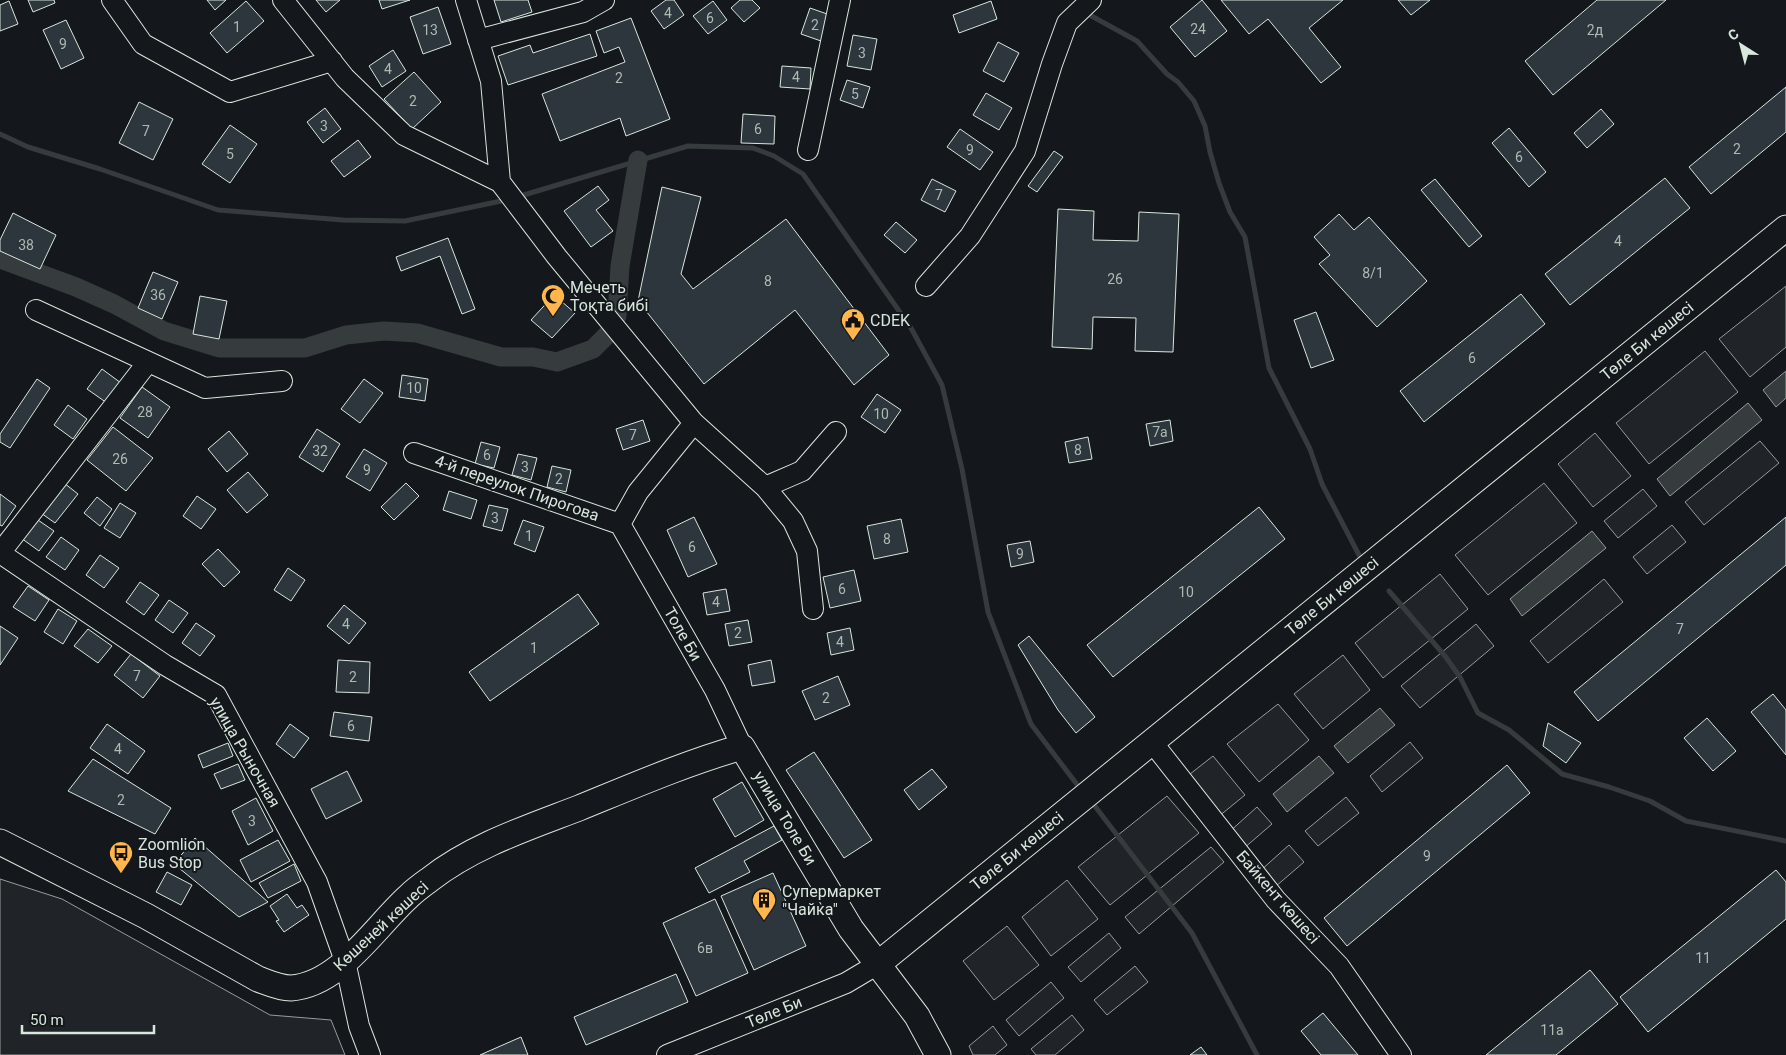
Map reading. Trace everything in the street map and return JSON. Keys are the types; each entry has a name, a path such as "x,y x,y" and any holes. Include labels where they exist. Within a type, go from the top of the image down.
{"main road":[{"name":"Төле Би көшесі","path":"878,964 1786,228"},
{"name":"Көшеней көшесі","path":"0,842 146,916 274,986 289,988 304,986 325,978 345,961 408,896 446,866 502,838 704,758 742,747"},
{"name":"улица Толе Би","path":"742,747 852,929 917,1016 938,1055"}],"street":[{"path":"112,0 143,44 230,92 332,61"},
{"path":"283,0 345,78 404,135 503,186 557,257 694,423 765,487 793,521 807,551 813,609"},
{"path":"466,0 491,81 503,186"},
{"path":"478,40 583,12 604,0"},
{"path":"808,150 840,0"},
{"path":"926,286 970,236 1025,151 1067,23 1091,0"},
{"path":"1070,43 1102,0"},
{"path":"36,310 205,388 282,380"},
{"name":"улица Рыночная","path":"148,362 0,553 165,665 216,695 317,882 345,961 359,1026 370,1055"},
{"path":"620,524 638,492 694,423"},
{"path":"765,487 802,471 836,432"},
{"name":"4-й переулок Пирогова","path":"414,453 620,524"},
{"name":"Толе Би","path":"620,524 715,690 742,747"},
{"name":"Байкент көшесі","path":"1152,742 1276,900 1339,966 1401,1055"},
{"name":"Төле Би","path":"667,1055 846,982 878,964"}],"shaded area":[{"path":"1786,286 1786,347 1750,377 1719,339"},
{"path":"1705,351 1738,392 1649,464 1616,423"},
{"path":"1786,371 1786,398 1776,407 1763,390"},
{"path":"1748,403 1762,420 1670,496 1657,479"},
{"path":"1595,433 1631,476 1593,507 1558,464"},
{"path":"1760,441 1779,463 1704,525 1685,502"},
{"path":"1544,483 1577,523 1488,595 1455,555"},
{"path":"1643,489 1657,506 1618,538 1604,521"},
{"path":"1672,525 1686,542 1647,574 1633,557"},
{"path":"1592,531 1606,548 1522,616 1510,599"},
{"path":"1440,574 1468,609 1383,678 1355,643"},
{"path":"1604,579 1623,602 1548,663 1530,641"},
{"path":"1476,624 1494,646 1420,708 1401,686"},
{"path":"1343,655 1370,690 1323,729 1294,694"},
{"path":"1278,704 1309,740 1259,782 1227,744"},
{"path":"1380,708 1395,725 1348,763 1334,746"},
{"path":"1410,742 1423,758 1382,792 1370,776"},
{"path":"1213,756 1245,795 1218,817 1185,778"},
{"path":"1319,756 1334,773 1287,812 1273,794"},
{"path":"1167,796 1199,833 1110,905 1078,867"},
{"path":"1346,797 1359,813 1318,846 1305,831"},
{"path":"1257,807 1272,824 1243,849 1228,833"},
{"path":"1289,845 1304,862 1275,887 1260,871"},
{"path":"1211,847 1224,862 1139,934 1125,917"},
{"path":"0,879 62,899 270,1015 331,1020 345,1055 0,1055"},
{"path":"1067,880 1098,919 1051,956 1022,917"},
{"path":"1007,926 1039,965 994,1000 963,961"},
{"path":"1109,933 1121,948 1081,982 1068,967"},
{"path":"1135,966 1148,982 1107,1015 1094,1000"},
{"path":"1051,982 1064,998 1019,1036 1006,1020"},
{"path":"1072,1015 1084,1030 1055,1055 1036,1055 1031,1049"},
{"path":"993,1026 1007,1045 995,1055 973,1055 969,1046"}],"building":[{"path":"28,0 54,0 55,3 33,12"},
{"path":"207,0 226,0 215,10"},
{"path":"316,0 340,0 326,12"},
{"path":"379,0 410,0 382,9"},
{"path":"494,0 528,0 532,12 501,22"},
{"path":"666,0 674,0 684,15 664,29 651,11"},
{"path":"740,0 752,0 760,8 744,22 731,8"},
{"path":"1202,0 1227,31 1195,57 1170,27"},
{"path":"1221,0 1343,0 1309,28 1341,67 1321,83 1268,19 1249,34"},
{"path":"1398,0 1430,0 1411,15"},
{"path":"1597,0 1666,0 1553,95 1525,61"},
{"path":"9,1 18,24 0,31 0,5"},
{"path":"246,1 264,21 227,53 210,33"},
{"path":"713,1 727,20 708,34 693,16"},
{"path":"991,1 997,19 959,33 953,15"},
{"path":"438,7 451,44 423,54 410,17"},
{"path":"810,8 830,15 821,41 801,34"},
{"path":"631,18 670,119 626,136 620,118 560,141 542,94 625,62 619,47 604,53 596,31"},
{"path":"66,20 84,58 61,69 43,30"},
{"path":"590,34 597,56 508,85 498,56 530,45 533,53"},
{"path":"853,35 877,39 871,70 847,66"},
{"path":"998,42 1019,53 1004,82 983,71"},
{"path":"393,50 406,71 382,87 369,66"},
{"path":"782,66 811,68 810,89 780,87"},
{"path":"414,72 441,102 412,129 384,99"},
{"path":"847,80 870,87 863,108 840,100"},
{"path":"1786,87 1786,132 1711,194 1689,167"},
{"path":"986,93 1012,108 999,130 973,115"},
{"path":"139,102 173,119 153,160 119,143"},
{"path":"325,108 341,129 323,143 307,122"},
{"path":"1601,109 1614,124 1587,148 1574,133"},
{"path":"743,114 775,116 774,144 741,143"},
{"path":"230,125 257,144 230,183 202,164"},
{"path":"1509,128 1546,172 1529,187 1492,143"},
{"path":"960,129 993,152 980,170 947,147"},
{"path":"358,140 371,157 344,177 331,161"},
{"path":"1054,151 1063,157 1037,192 1028,186"},
{"path":"1665,178 1690,208 1570,305 1545,274"},
{"path":"932,179 956,191 945,212 921,200"},
{"path":"1435,179 1482,236 1469,247 1421,190"},
{"path":"598,186 609,200 596,210 613,231 591,247 564,211"},
{"path":"662,187 701,197 681,274 693,289 786,219 889,355 854,385 795,310 704,384 638,301"},
{"path":"1058,209 1094,211 1093,240 1138,241 1139,212 1179,214 1173,352 1135,351 1136,318 1093,317 1092,349 1052,347"},
{"path":"13,213 56,235 40,269 0,251 0,240"},
{"path":"1339,214 1354,230 1369,217 1427,281 1377,327 1319,264 1330,255 1314,237"},
{"path":"896,222 917,240 905,253 884,235"},
{"path":"448,238 475,309 462,314 440,256 401,271 396,257"},
{"path":"153,272 178,282 162,319 138,308"},
{"path":"1521,294 1545,324 1424,422 1400,391"},
{"name":"Мечеть Тоқта бибі","path":"554,295 575,313 552,338 531,320"},
{"path":"200,296 227,301 219,339 193,334"},
{"path":"1316,312 1334,360 1311,368 1294,320"},
{"path":"102,369 121,383 107,403 87,389"},
{"path":"402,375 428,379 425,401 399,397"},
{"path":"37,379 50,388 10,448 0,442 0,434"},
{"path":"364,379 383,393 360,423 341,409"},
{"path":"142,387 170,407 148,438 120,418"},
{"path":"877,394 901,410 885,433 861,417"},
{"path":"68,405 87,419 73,439 54,425"},
{"path":"643,420 650,441 623,450 616,429"},
{"path":"1170,420 1173,441 1150,446 1146,424"},
{"path":"113,427 153,458 126,491 87,460"},
{"path":"317,429 340,444 323,472 299,457"},
{"path":"229,431 248,454 227,472 208,449"},
{"path":"1088,437 1092,459 1069,463 1065,442"},
{"path":"481,442 500,447 494,468 475,464"},
{"path":"364,449 387,463 370,491 346,477"},
{"path":"518,454 537,458 531,480 512,475"},
{"path":"552,466 571,470 566,492 547,487"},
{"path":"248,472 268,495 247,513 227,490"},
{"path":"64,483 78,494 55,523 41,513"},
{"path":"406,483 419,496 394,520 381,507"},
{"path":"449,491 477,500 471,519 443,510"},
{"path":"0,494 16,506 2,526 0,525"},
{"path":"197,496 216,509 201,529 183,516"},
{"path":"97,497 112,509 100,526 84,513"},
{"path":"120,503 136,513 120,538 104,528"},
{"path":"489,505 508,509 502,531 483,526"},
{"path":"1259,507 1285,539 1113,677 1087,645"},
{"path":"694,517 717,564 688,577 667,530"},
{"path":"1786,517 1786,565 1598,721 1574,692"},
{"path":"35,518 54,531 39,551 21,538"},
{"path":"901,519 908,552 874,559 867,526"},
{"path":"523,520 544,527 535,552 514,544"},
{"path":"61,537 79,550 65,570 46,557"},
{"path":"1030,541 1034,562 1011,567 1007,545"},
{"path":"218,549 240,572 224,587 202,564"},
{"path":"100,555 119,568 104,588 86,575"},
{"path":"288,568 305,580 291,601 274,590"},
{"path":"854,570 861,601 830,608 823,577"},
{"path":"140,582 159,595 144,615 126,602"},
{"path":"28,586 49,600 35,621 13,607"},
{"path":"726,589 730,611 707,615 703,593"},
{"path":"578,594 599,624 490,701 469,672"},
{"path":"169,600 188,613 173,633 155,620"},
{"path":"344,605 366,623 349,644 327,626"},
{"path":"58,609 77,621 63,644 44,632"},
{"path":"748,620 752,642 729,646 725,624"},
{"path":"196,623 215,636 200,656 182,643"},
{"path":"0,626 18,638 0,665"},
{"path":"850,628 854,650 831,655 827,633"},
{"path":"88,629 112,646 98,663 74,646"},
{"path":"1029,636 1095,717 1076,733 1058,710 1018,645"},
{"path":"131,654 160,676 143,698 114,675"},
{"path":"338,660 370,662 369,693 336,692"},
{"path":"771,660 775,682 752,686 748,665"},
{"path":"838,676 850,705 815,720 802,691"},
{"path":"1773,694 1786,710 1786,755 1751,712"},
{"path":"334,712 372,717 369,741 330,736"},
{"path":"1707,718 1736,751 1713,771 1684,738"},
{"path":"1548,723 1581,743 1566,763 1543,746"},
{"path":"107,724 145,751 128,774 90,748"},
{"path":"290,724 309,738 294,758 276,744"},
{"path":"228,743 233,756 203,768 198,755"},
{"path":"814,752 872,840 844,858 786,770"},
{"path":"93,759 171,808 155,834 68,791"},
{"path":"238,764 245,780 221,789 214,774"},
{"path":"1507,765 1530,793 1347,946 1324,918"},
{"path":"932,769 947,787 919,810 904,790"},
{"path":"347,771 362,801 326,819 311,789"},
{"path":"742,782 764,820 735,837 713,799"},
{"path":"256,798 273,831 248,845 232,811"},
{"path":"774,826 782,840 744,861 750,872 709,893 695,868"},
{"path":"195,838 268,902 239,917 174,864"},
{"path":"278,840 290,861 251,882 240,860"},
{"path":"294,864 301,881 268,898 259,883"},
{"path":"1776,870 1786,882 1786,919 1648,1032 1620,997"},
{"path":"167,872 192,885 181,905 156,892"},
{"name":"Супермаркет \"Чайка\"","path":"773,873 806,946 754,970 721,896"},
{"path":"287,894 297,908 302,905 309,915 284,932 276,921 279,920 270,906"},
{"path":"715,899 748,973 696,996 663,923"},
{"path":"1590,970 1618,1004 1556,1055 1486,1055"},
{"path":"676,974 688,1002 586,1045 574,1017"},
{"path":"1323,1013 1358,1055 1321,1055 1301,1031"},
{"path":"521,1037 528,1055 480,1055"},
{"path":"1201,1047 1207,1055 1190,1055"}],"waterway":[{"path":"1086,13 1137,41 1194,101 1205,126 1219,183 1230,212 1245,237 1269,368 1310,449 1322,484 1360,557"},
{"path":"0,134 28,147 100,169 218,210 343,220 405,221 506,200"},
{"path":"517,197 688,146 753,148 774,156 803,174 911,328 942,385 962,469 988,612 1031,724 1082,791"},
{"path":"0,259 76,287 114,304 164,331 219,348 305,348 346,335 384,331 417,333 501,357 533,357 557,362 593,349 609,333 617,316 620,266 638,160"},
{"path":"1389,591 1445,656 1460,677 1478,713 1509,730 1562,774 1650,801 1686,821 1786,841"},
{"path":"1091,801 1192,933 1257,1055"}],"place":[{"name":"Мечеть Тоқта бибі","path":"553,317"},
{"name":"CDEK","path":"853,341"},
{"name":"Zoomlion Bus Stop","path":"121,874"},
{"name":"Супермаркет \"Чайка\"","path":"764,921"}]}
